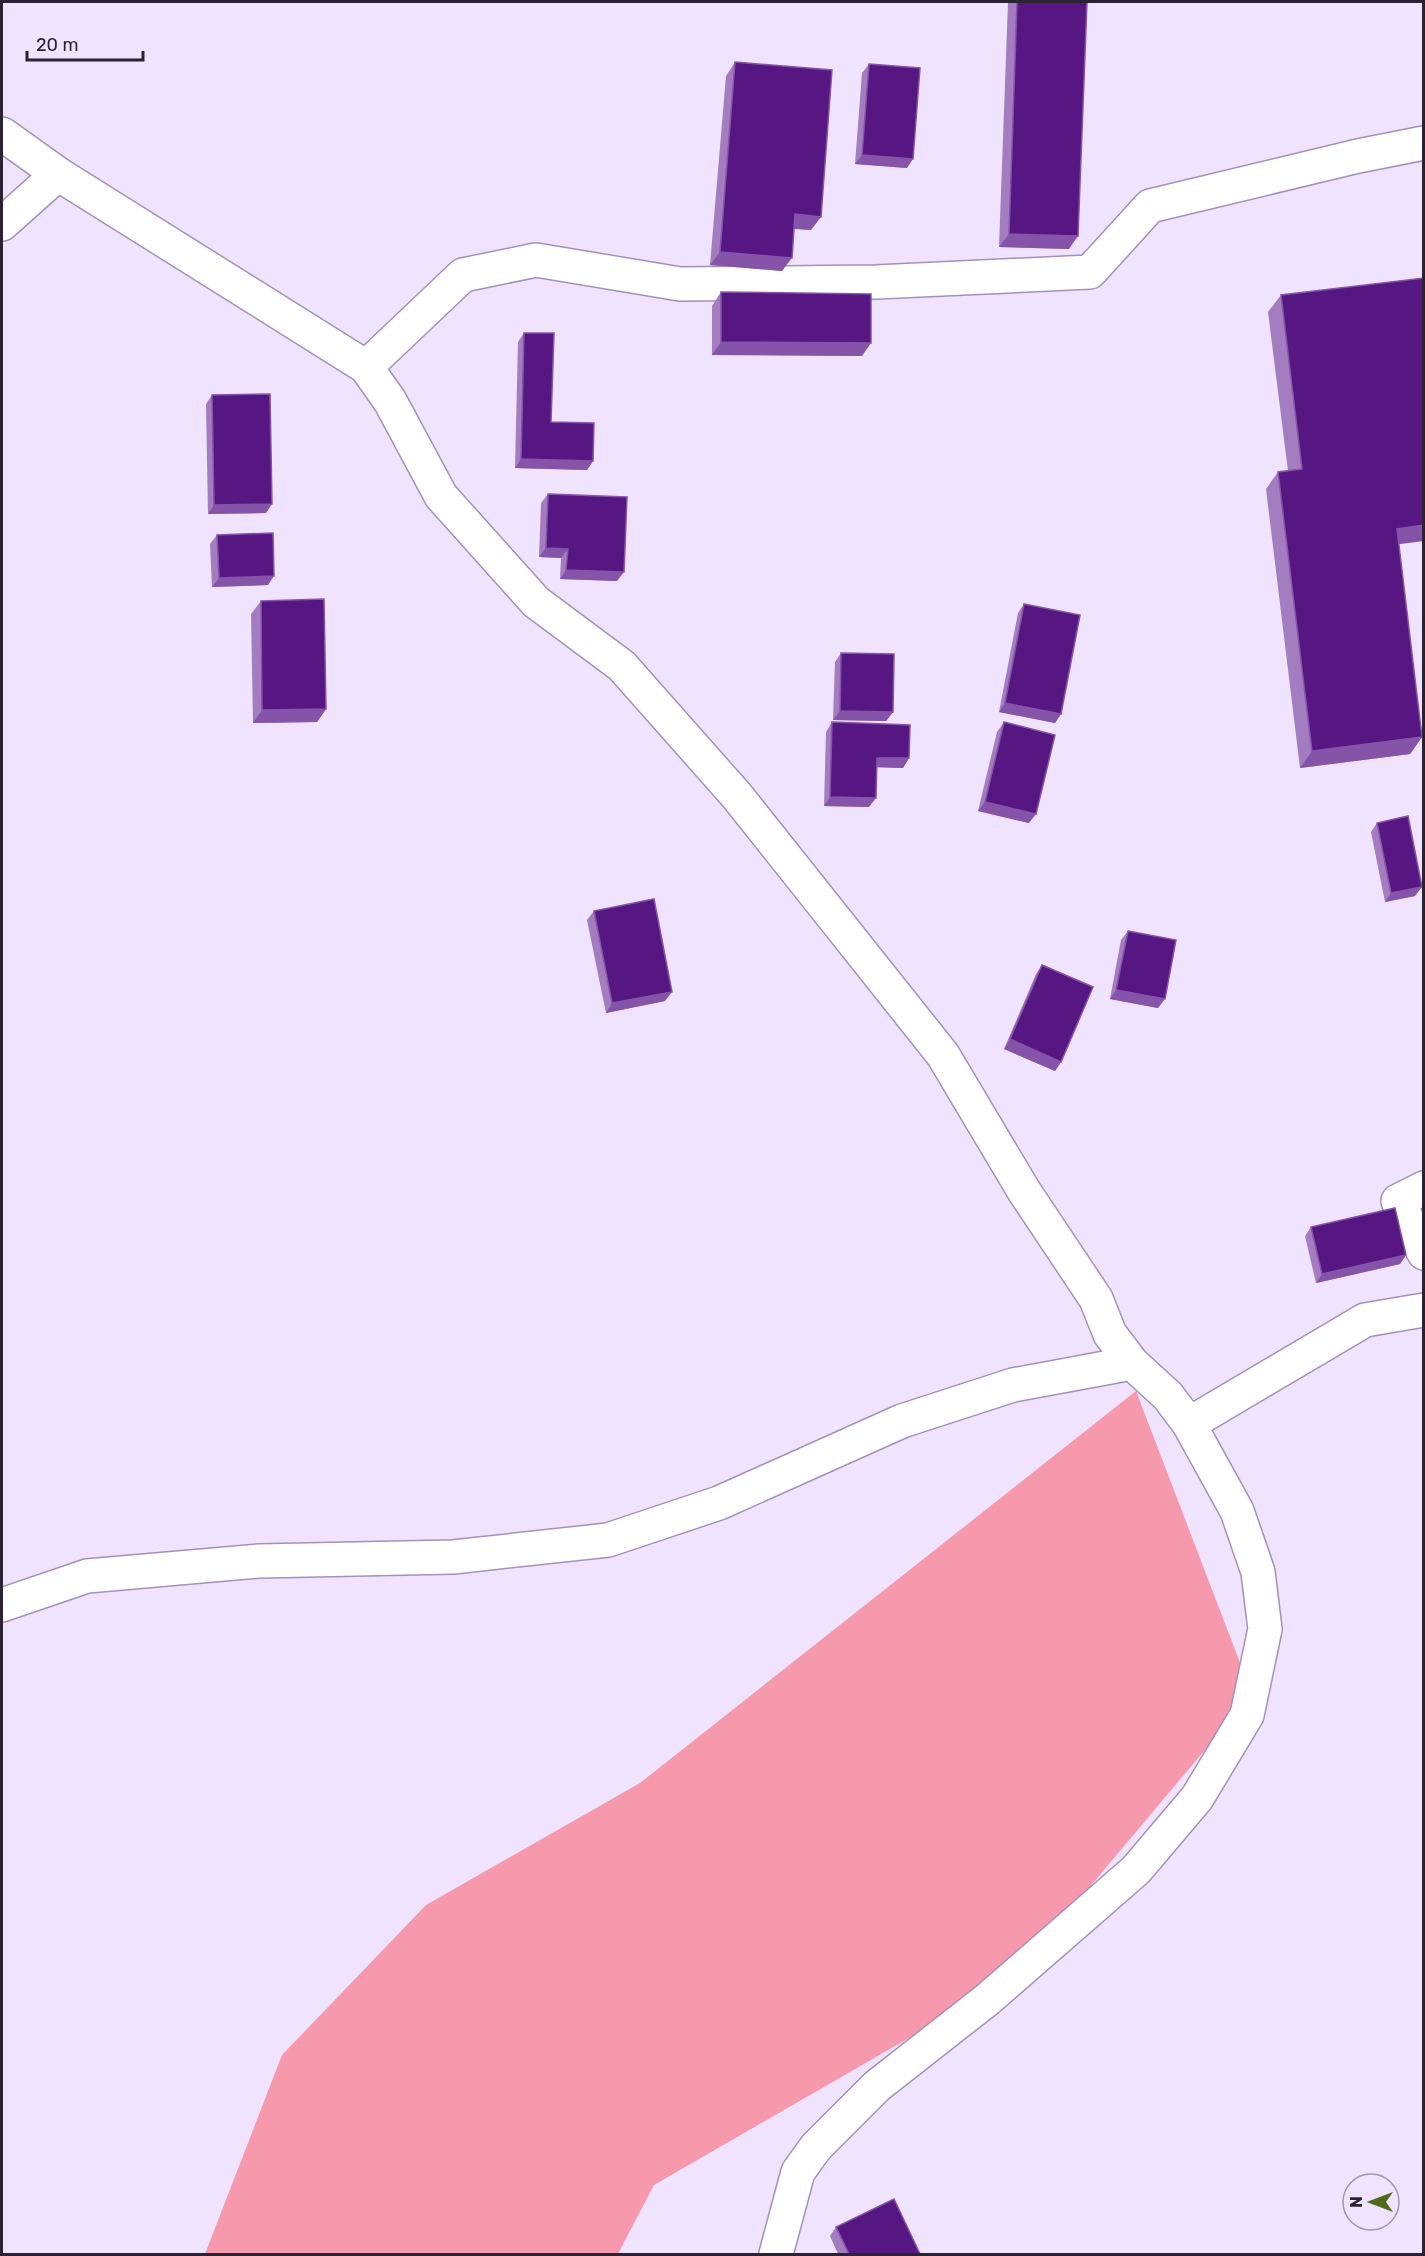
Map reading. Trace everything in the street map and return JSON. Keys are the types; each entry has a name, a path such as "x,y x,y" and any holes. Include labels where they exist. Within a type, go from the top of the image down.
{"street":[{"path":"2,134 58,174 366,367 390,401 441,496 536,602 622,666 736,796 943,1054 1024,1191 1096,1299 1110,1334 1132,1364 1168,1396 1189,1424 1237,1511 1258,1572 1265,1629 1247,1716 1197,1798 1136,1870 988,1999 878,2086 816,2147 798,2172 776,2254"},
{"path":"366,367 463,275 536,260 680,284 876,282 1090,272 1150,206 1358,156 1424,143"},
{"path":"2,224 58,174"},
{"path":"1424,1188 1398,1202 1424,1253"},
{"path":"1189,1424 1365,1320 1424,1310"},
{"path":"2,1605 87,1576 260,1561 453,1557 608,1540 719,1503 902,1421 1013,1385 1132,1364"}],"shaded area":[{"path":"1136,1391 1252,1694 1013,1978 654,2185 618,2254 205,2254 282,2055 426,1905 640,1783"}],"building":[{"path":"1017,2 1087,2 1078,236 1009,234"},
{"path":"735,62 832,70 821,217 795,214 792,258 720,252"},
{"path":"869,64 920,68 913,159 862,155"},
{"path":"1424,278 1424,525 1397,529 1422,737 1312,751 1278,472 1302,469 1281,295"},
{"path":"721,292 871,294 871,343 721,342"},
{"path":"524,333 554,333 551,422 594,423 593,461 521,459"},
{"path":"270,394 272,504 214,505 212,395"},
{"path":"548,494 627,497 624,572 566,570 568,549 546,548"},
{"path":"273,533 274,576 219,578 217,535"},
{"path":"324,599 326,709 262,710 261,601"},
{"path":"1024,604 1080,615 1061,714 1005,703"},
{"path":"841,653 894,654 893,712 840,711"},
{"path":"832,722 910,725 909,758 877,758 876,798 830,797"},
{"path":"1004,722 1055,735 1036,814 985,802"},
{"path":"1408,816 1422,887 1391,893 1377,823"},
{"path":"654,899 672,992 612,1003 594,911"},
{"path":"1128,931 1176,940 1165,999 1116,990"},
{"path":"1042,965 1093,987 1061,1062 1010,1039"},
{"path":"1395,1208 1406,1255 1322,1274 1311,1227"},
{"path":"894,2199 920,2254 849,2254 836,2227"}]}
